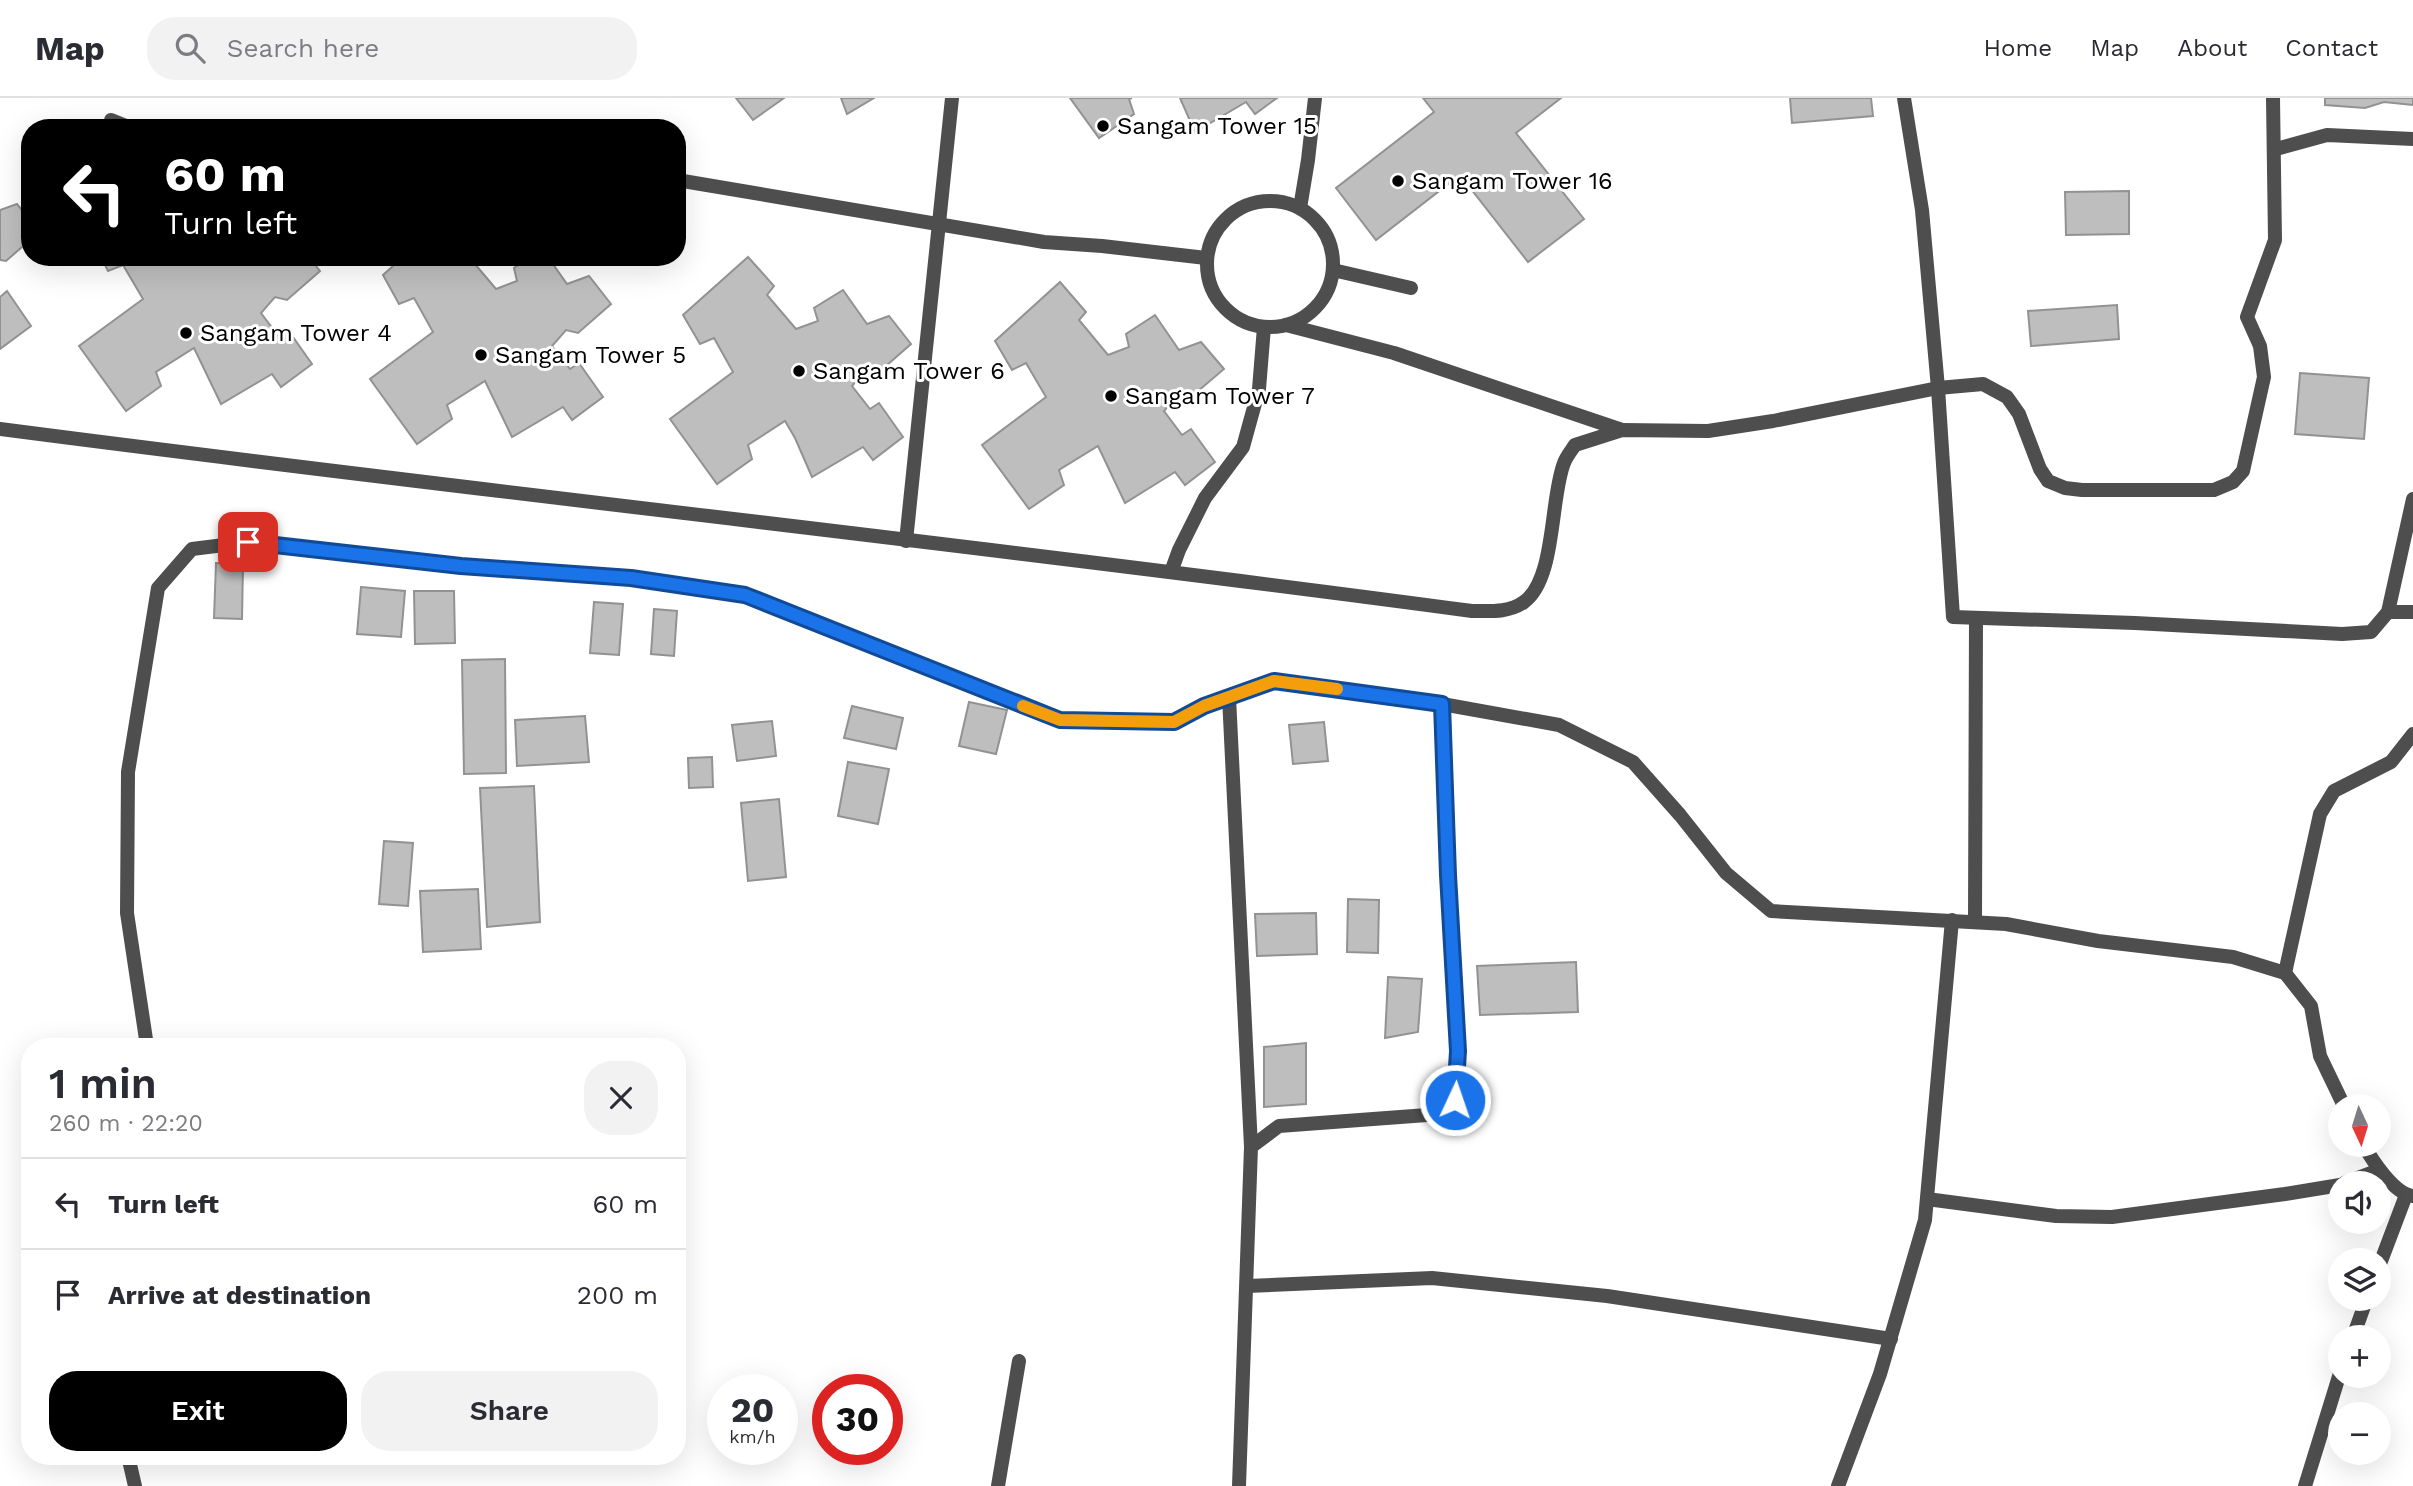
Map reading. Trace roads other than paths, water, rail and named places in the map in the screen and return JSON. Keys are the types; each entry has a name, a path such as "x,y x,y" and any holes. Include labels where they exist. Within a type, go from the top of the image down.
{"street":[{"path":"906,541 952,98"},
{"path":"1300,208 1314,98"},
{"path":"1904,98 1922,210 1938,388 1952,617 2342,634 2371,632 2388,612 2413,499"},
{"path":"1286,326 1311,313 1327,294 1333,270 1331,246 1319,224 1300,208 1276,201 1251,204 1230,215 1214,234 1206,258 1209,282 1220,304 1240,320 1264,327 1286,326 1394,353 1622,430 1708,431 1773,421 1938,388 1983,384 2007,397 2019,414 2040,469 2048,481 2065,488 2082,490 2214,490 2233,482 2243,471 2264,377 2260,346 2247,317 2275,240 2276,149 2273,98"},
{"path":"2276,149 2328,135 2413,139"},
{"path":"686,182 1044,242 1206,258"},
{"path":"1333,270 1411,288"},
{"path":"1171,572 1205,498 1243,447 1259,389 1264,327"},
{"path":"0,429 1472,611 1505,610 1524,602 1537,588 1544,566 1563,464 1575,445 1622,430"},
{"path":"146,1038 127,913 128,772 158,588 191,548 248,542 461,566 631,578 745,595 1060,720 1174,722 1204,706 1274,681 1442,704 1559,725 1633,762 1726,873 1771,911 2006,924 2098,940 2233,957 2286,972 2311,1006 2320,1056 2338,1094"},
{"path":"2388,612 2413,612"},
{"path":"1975,922 1976,618"},
{"path":"1229,697 1251,1147 1239,1486"},
{"path":"1251,1147 1279,1126 1427,1115 1455,1100 1458,1051 1442,704"},
{"path":"2286,972 2320,814 2334,791 2391,762 2413,734"},
{"path":"1838,1486 1880,1374 1925,1220 1952,920"},
{"path":"2370,1157 2379,1170 2410,1196 2387,1248"},
{"path":"1927,1199 2056,1216 2112,1217 2328,1186"},
{"path":"1247,1286 1432,1278 1607,1296 1891,1339"},
{"path":"998,1486 1018,1361"},
{"path":"2305,1486 2335,1388"},
{"path":"130,1465 135,1486"}],"place":[{"name":"Sangam Tower 15","path":"1103,126"},
{"name":"Sangam Tower 16","path":"1398,181"},
{"name":"Sangam Tower 4","path":"186,333"},
{"name":"Sangam Tower 5","path":"481,355"},
{"name":"Sangam Tower 6","path":"799,371"},
{"name":"Sangam Tower 7","path":"1111,396"}]}
